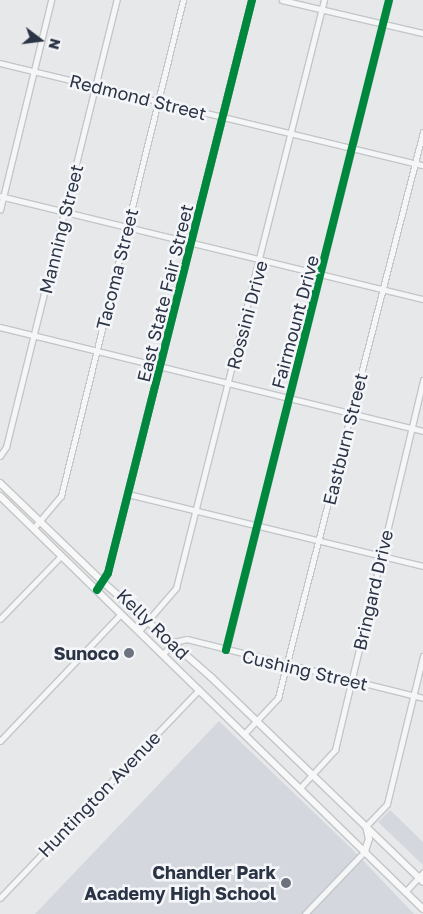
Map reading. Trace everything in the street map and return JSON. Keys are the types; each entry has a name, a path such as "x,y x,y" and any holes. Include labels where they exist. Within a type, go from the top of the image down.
{"street":[{"path":"0,210 51,0"},
{"name":"Manning Street","path":"0,456 6,447 117,0"},
{"name":"Tacoma Street","path":"33,529 60,498 183,0"},
{"name":"East State Fair Street","path":"97,590 104,583 162,367 252,0"},
{"path":"282,0 423,33"},
{"name":"Rossini Drive","path":"139,631 175,591 293,134 324,0"},
{"name":"Fairmount Drive","path":"226,650 354,149 389,0"},
{"name":"Redmond Street","path":"0,63 423,166"},
{"name":"Eastburn Street","path":"244,734 278,700 423,132"},
{"path":"2,197 423,299"},
{"path":"0,327 423,432"},
{"name":"Bringard Drive","path":"300,788 335,750 410,428 423,380"},
{"name":"Kelly Road","path":"0,483 104,583 174,642 422,878"},
{"path":"128,494 423,566"},
{"name":"Kelly Road","path":"2,501 97,590 423,909"},
{"path":"0,620 61,556"},
{"path":"0,741 121,614"},
{"name":"Cushing Street","path":"174,642 187,639 287,666 423,698"},
{"path":"163,654 174,642"},
{"path":"305,914 365,851 369,842 366,826 387,804 423,656"},
{"name":"Huntington Avenue","path":"0,898 199,690"},
{"path":"406,891 422,878"}],"shaded area":[{"path":"219,721 355,852 414,914 35,914"},
{"path":"390,810 423,842 423,865 378,822"}],"cycle path":[{"path":"97,590 108,573 252,0"},
{"path":"226,650 389,0"}],"place":[{"name":"Sunoco","path":"129,653"},
{"name":"Chandler Park Academy High School","path":"286,883"}]}
